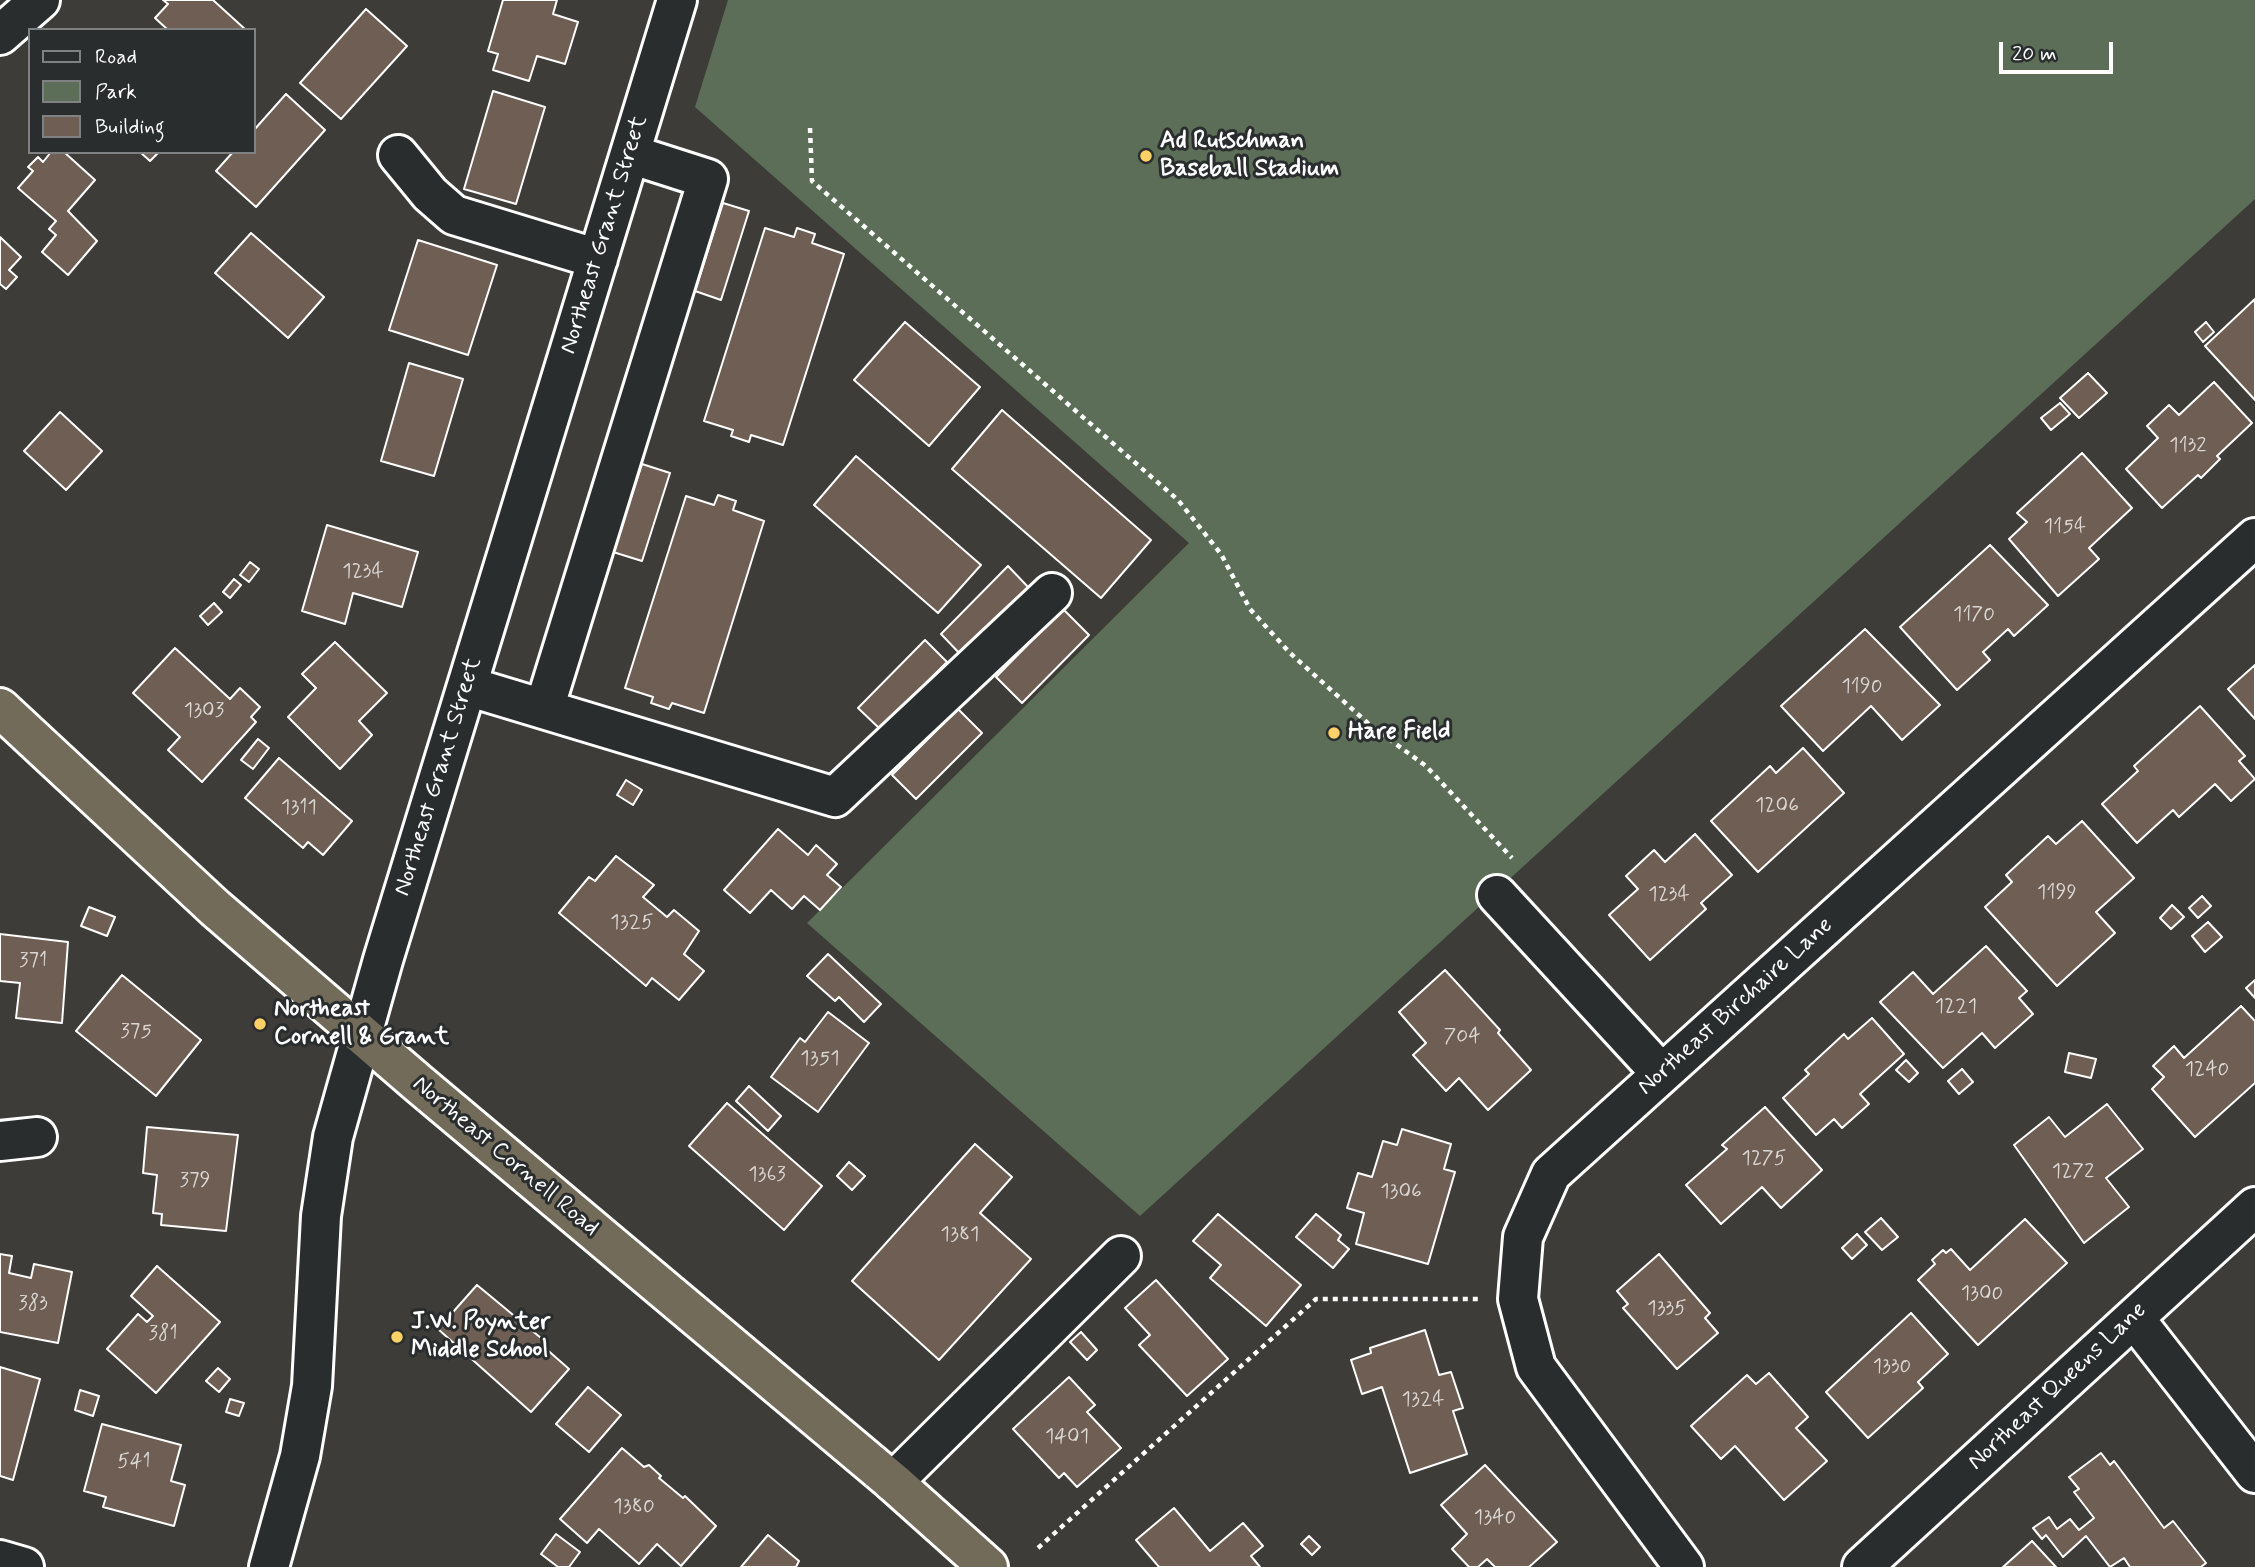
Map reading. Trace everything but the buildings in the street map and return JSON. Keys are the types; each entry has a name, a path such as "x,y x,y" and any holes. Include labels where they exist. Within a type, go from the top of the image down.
{"highway":[{"name":"Northeast Cornell Road","path":"0,708 215,908 361,1035 893,1482 988,1567"}],"street":[{"path":"0,35 40,0"},
{"name":"Northeast Grant Street","path":"269,1567 300,1456 317,1326 325,1176 361,1035 677,0"},
{"path":"544,709 708,179 630,154"},
{"path":"398,155 430,194 454,215 598,259"},
{"name":"Northeast Birchaire Lane","path":"1684,1567 1536,1367 1518,1299 1523,1237 1551,1174 2255,538"},
{"path":"467,685 835,797 1052,593"},
{"path":"1497,895 1661,1073"},
{"name":"Northeast Queens Lane","path":"1862,1567 2255,1207"},
{"path":"893,1482 1121,1256"},
{"path":"2134,1318 2255,1473"},
{"path":"0,1560 24,1567"}],"path":[{"path":"810,128 812,181 1178,500 1221,554 1250,610 1282,645 1371,726 1426,766 1519,865"},
{"path":"1038,1548 1316,1299 1518,1299"}],"green space":[{"name":"Hare Field","path":"728,0 2255,0 2255,199 1140,1216 807,923 1189,543 695,107"}],"place":[{"name":"Ad Rutschman Baseball Stadium","path":"1146,156"},
{"name":"Hare Field","path":"1334,733"},
{"name":"Northeast Cornell & Grant","path":"260,1024"},
{"name":"J.W. Poynter Middle School","path":"397,1337"}]}
